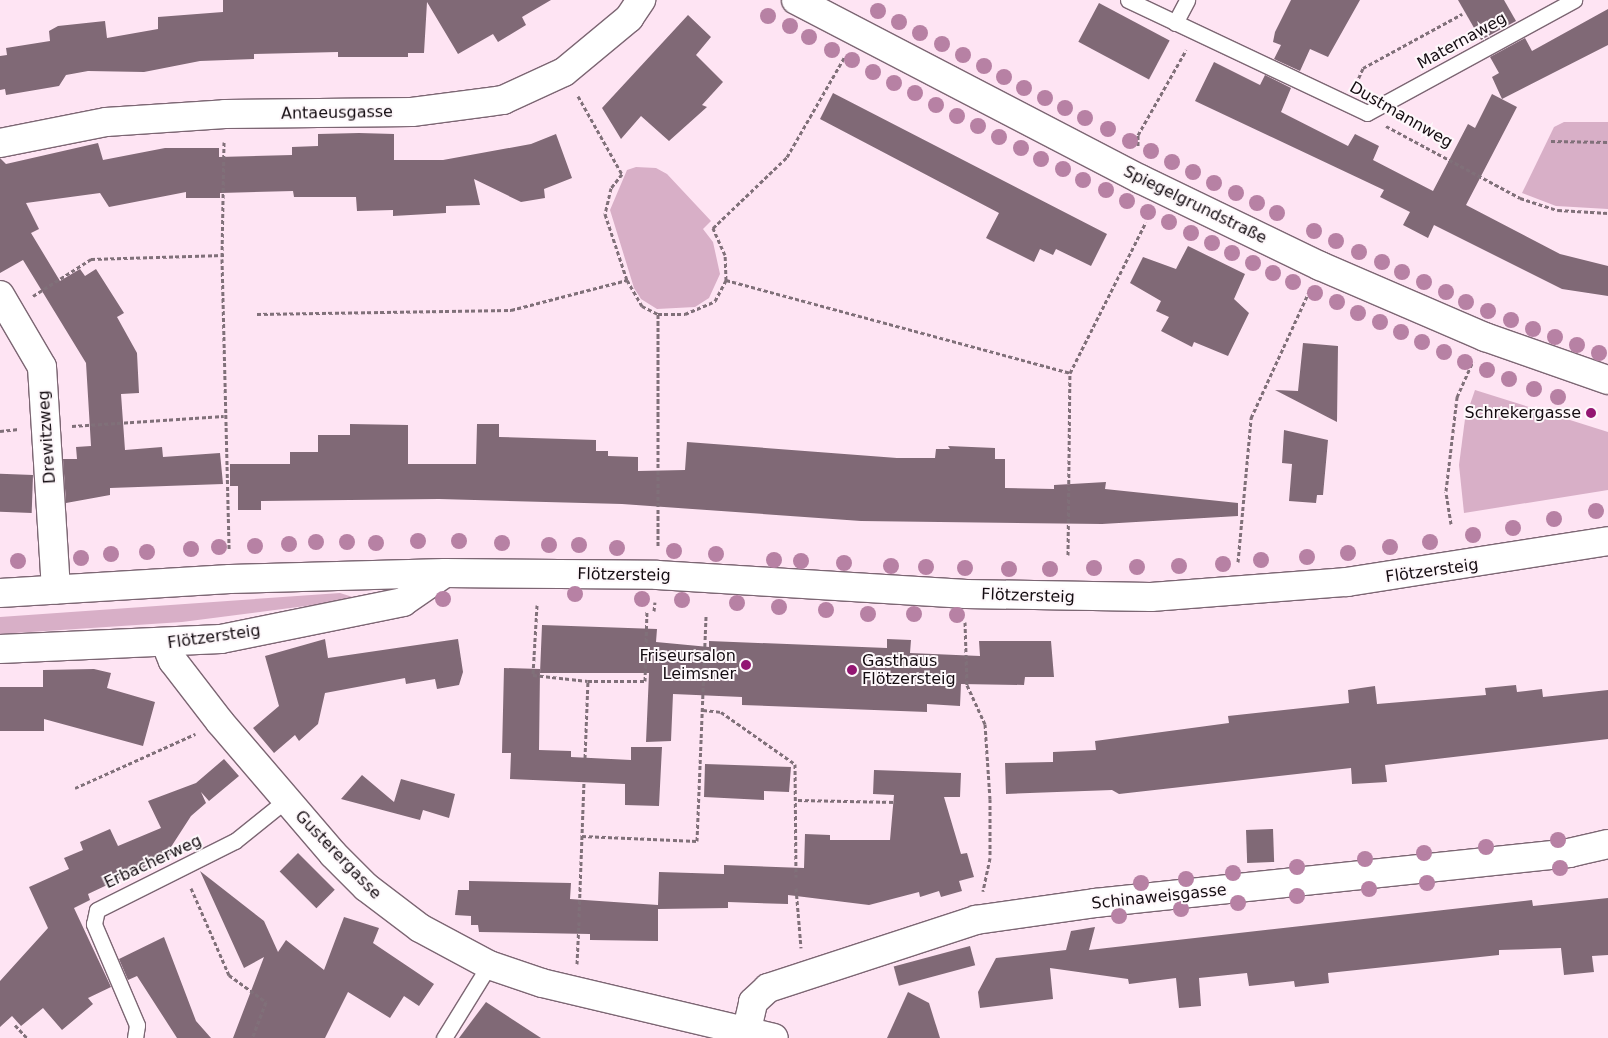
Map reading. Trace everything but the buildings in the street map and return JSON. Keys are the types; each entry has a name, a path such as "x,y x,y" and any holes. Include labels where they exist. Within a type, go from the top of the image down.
{"street":[{"name":"Antaeusgasse","path":"0,143 106,122 224,114 412,112 503,100 564,72 629,18 641,0"},
{"name":"Spiegelgrundstraße","path":"796,0 857,34 1140,179 1320,266 1485,337 1608,380"},
{"name":"Drewitzweg","path":"0,295 42,367 56,590"},
{"name":"Flötzersteig","path":"0,593 230,579 445,573 657,575 1068,598 1235,591 1459,568 1608,542"},
{"name":"Flötzersteig","path":"0,649 166,644 221,639 403,602 445,573"},
{"name":"Gusterergasse","path":"166,644 173,661 220,722 286,800 380,899 420,928 489,965 576,993 746,1034 774,1038"},
{"name":"Schinaweisgasse","path":"746,1034 749,1013 760,993 809,972 976,920 1095,903 1570,853 1608,844"}],"lane":[{"name":"Dustmannweg","path":"1128,0 1367,113"},
{"path":"1176,23 1187,0"},
{"name":"Maternaweg","path":"1367,113 1574,0"},
{"name":"Erbacherweg","path":"136,1038 136,1025 96,928 95,915 101,905 234,842 286,800"},
{"path":"444,1038 489,965"}],"path":[{"path":"1357,80 1363,68 1462,14"},
{"path":"1140,179 1138,136 1188,48 1176,23"},
{"path":"564,72 622,174 611,188 605,214 627,280 642,306 658,314 702,310 715,301 726,280 725,254 713,228 787,157 857,34"},
{"name":"Dustmannweg","path":"1367,113 1409,142 1520,198 1558,210 1608,213"},
{"path":"224,114 224,416 230,579"},
{"path":"1552,141 1608,142"},
{"path":"1068,556 1070,374 1146,222"},
{"path":"68,274 91,260 224,255"},
{"path":"1235,591 1251,418 1320,266"},
{"path":"257,314 511,310 627,280"},
{"path":"726,280 1070,374"},
{"path":"658,314 658,554"},
{"path":"1452,524 1446,491 1457,397 1466,376"},
{"path":"46,428 224,416"},
{"path":"537,605 534,675 588,681 645,681 647,611"},
{"path":"582,836 697,841 706,614"},
{"path":"965,642 967,685 985,724 990,799 990,858 976,920"},
{"path":"585,758 588,681"},
{"path":"703,710 722,712 795,764 798,800 796,877"},
{"path":"75,788 220,722"},
{"path":"579,917 584,782"},
{"path":"798,800 896,802"},
{"path":"182,867 229,975 266,1002 252,1038"},
{"path":"796,888 797,927 809,972"},
{"path":"15,1024 27,1038"}],"shaded area":[{"path":"1564,122 1608,122 1608,209 1556,206 1522,193 1554,127"},
{"path":"636,167 656,168 667,174 711,221 703,229 713,242 720,274 709,298 695,307 657,309 641,299 634,288 610,210 627,170"},
{"path":"1475,390 1608,432 1608,490 1464,513 1459,465 1465,419"},
{"path":"340,593 359,599 182,622 0,634 0,617"}],"place":[{"name":"Schrekergasse","path":"1591,413"},
{"name":"Friseursalon Leimsner","path":"746,665"},
{"name":"Gasthaus Flötzersteig","path":"852,670"}]}
